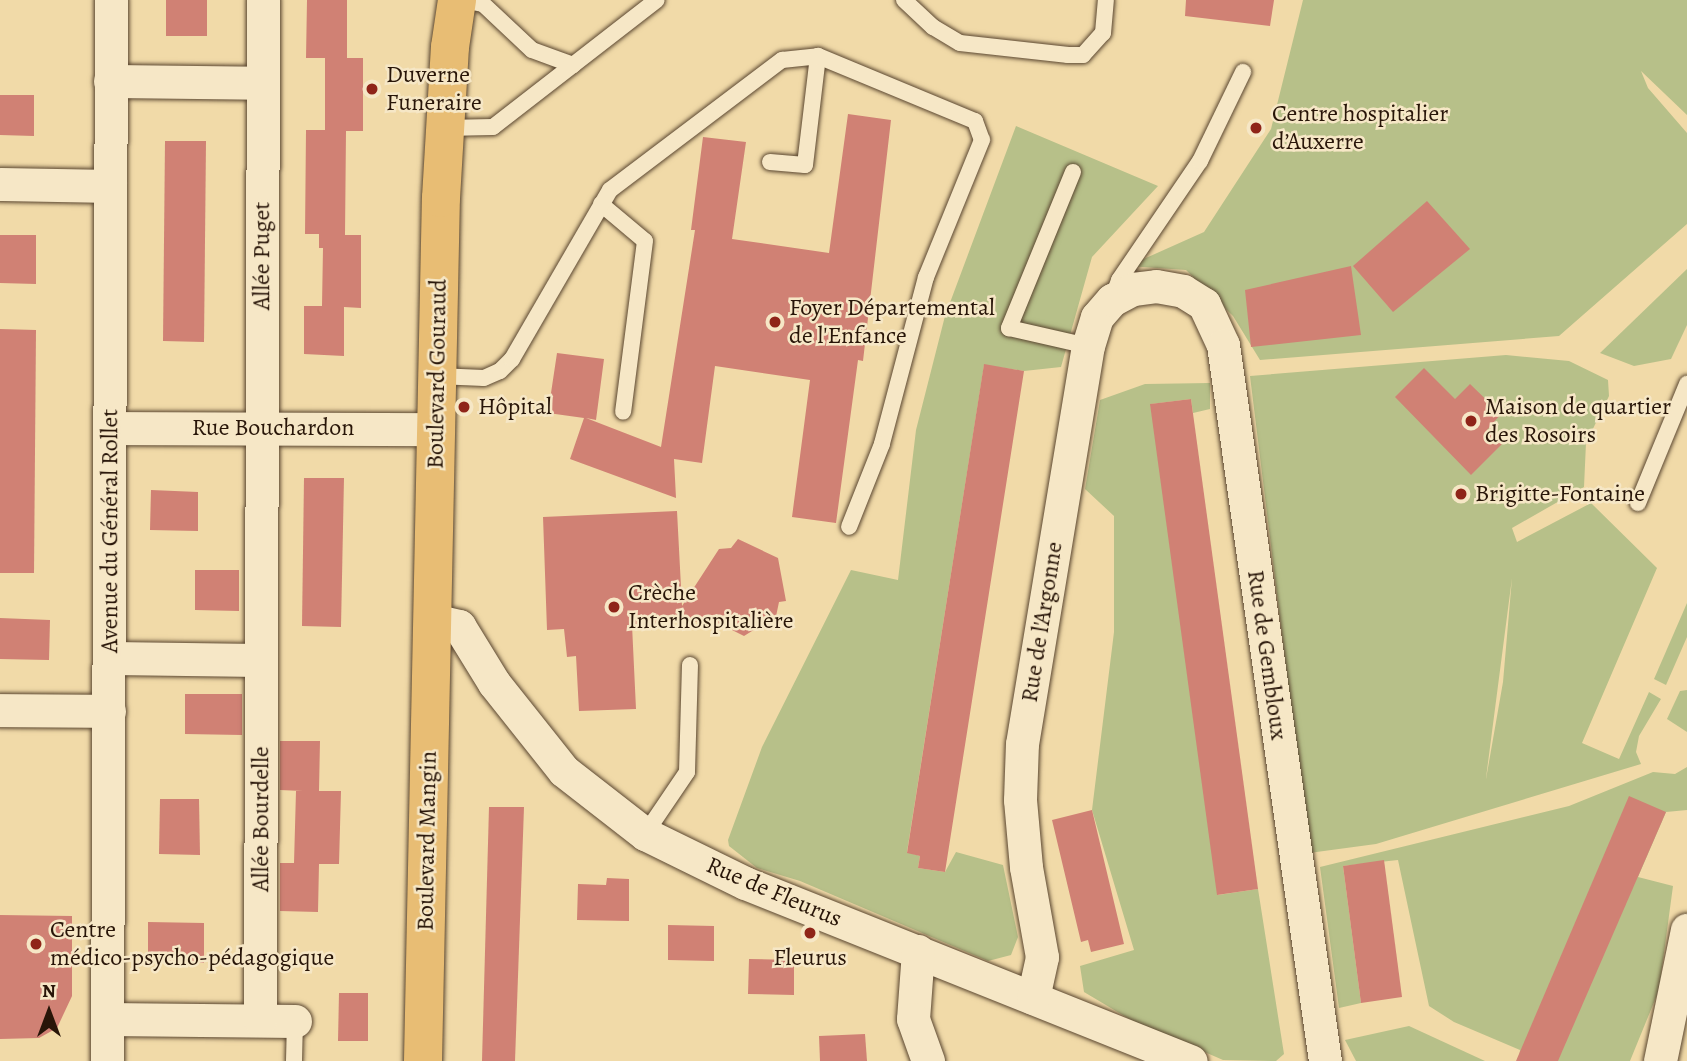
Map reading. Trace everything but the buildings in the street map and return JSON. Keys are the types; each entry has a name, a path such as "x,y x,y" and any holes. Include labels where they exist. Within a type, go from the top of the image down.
{"main road":[{"name":"Boulevard Gouraud","path":"433,620 435,429 444,128 459,0"},
{"name":"Boulevard Mangin","path":"423,1061 433,620"}],"street":[{"name":"Avenue du Général Rollet","path":"107,1061 111,0"},
{"name":"Allée Puget","path":"262,429 263,0"},
{"path":"110,81 263,83"},
{"path":"0,184 110,186"},
{"name":"Rue de Gembloux","path":"1112,300 1156,286 1183,291 1204,304 1223,345 1325,1061"},
{"name":"Rue de l'Argonne","path":"1033,998 1042,957 1026,867 1020,800 1022,744 1088,346 1097,317 1112,300"},
{"name":"Rue Bouchardon","path":"111,428 435,429"},
{"name":"Allée Bourdelle","path":"260,1020 262,429"},
{"name":"Rue de Fleurus","path":"433,620 459,626 494,683 564,771 645,834 745,883 1191,1061"},
{"path":"110,657 261,660"},
{"path":"0,710 109,711"},
{"path":"1660,1061 1687,930"},
{"path":"918,951 914,1019 928,1061"},
{"path":"107,1019 295,1021"}],"lane":[{"path":"459,0 483,4 532,50 573,65"},
{"path":"444,128 493,127 657,0"},
{"path":"904,0 933,27 960,43 1068,55 1083,55 1103,33 1106,0"},
{"path":"770,162 805,164 818,56"},
{"path":"437,376 484,378 512,359 610,191 738,89 782,60 818,56 975,121 982,140 926,277 882,444 849,527"},
{"path":"1112,300 1119,279 1200,162 1243,72"},
{"path":"1073,172 1009,328 1088,346"},
{"path":"601,204 645,241 623,412"},
{"path":"1638,503 1687,384"},
{"path":"645,834 687,772 690,665"},
{"path":"295,1021 295,1061"}],"green space":[{"path":"1303,0 1687,0 1687,115 1641,71 1648,88 1687,133 1687,224 1559,336 1260,360 1233,316 1186,270 1128,266 1204,232 1271,129"},
{"path":"1016,126 1158,186 1092,257 1061,367 1024,371 984,365 907,852 920,856 918,868 945,872 956,852 1003,865 1018,937 1011,955 988,961 800,881 757,868 729,846 728,840 762,747 851,570 898,580 916,430 945,316"},
{"path":"1687,269 1687,325 1671,359 1634,366 1600,353"},
{"path":"1506,355 1569,361 1608,380 1609,396 1586,443 1584,487 1512,528 1517,542 1591,503 1657,568 1582,743 1619,759 1649,692 1661,699 1639,736 1636,752 1641,764 1376,844 1309,853 1250,376","holes":["1512,578 1503,682 1486,779"]},
{"path":"1210,383 1210,409 1193,413 1191,399 1151,404 1218,895 1258,889 1284,1054 1276,1061 1223,1060 1131,1020 1084,992 1080,966 1134,950 1092,810 1114,632 1114,516 1085,489 1100,400 1145,384"},
{"path":"1687,603 1687,637 1666,685 1654,679"},
{"path":"1687,690 1687,732 1667,719 1680,691"},
{"path":"1687,767 1687,810 1666,812 1638,877 1673,886 1659,990 1630,1061 1519,1061 1520,1050 1454,1022 1429,1006 1398,860 1343,866 1361,1003 1339,1008 1320,867 1569,806 1653,772 1675,774"},
{"path":"1409,1026 1485,1061 1356,1061 1345,1040"}],"place":[{"name":"Duverne Funeraire","path":"372,89"},
{"name":"Centre hospitalier d’Auxerre","path":"1256,128"},
{"name":"Foyer Départemental de l'Enfance","path":"775,322"},
{"name":"Hôpital","path":"464,407"},
{"name":"Maison de quartier des Rosoirs","path":"1471,421"},
{"name":"Brigitte-Fontaine","path":"1461,494"},
{"name":"Crèche Interhospitalière","path":"614,607"},
{"name":"Fleurus","path":"810,933"},
{"name":"Centre médico-psycho-pédagogique","path":"36,944"}]}
